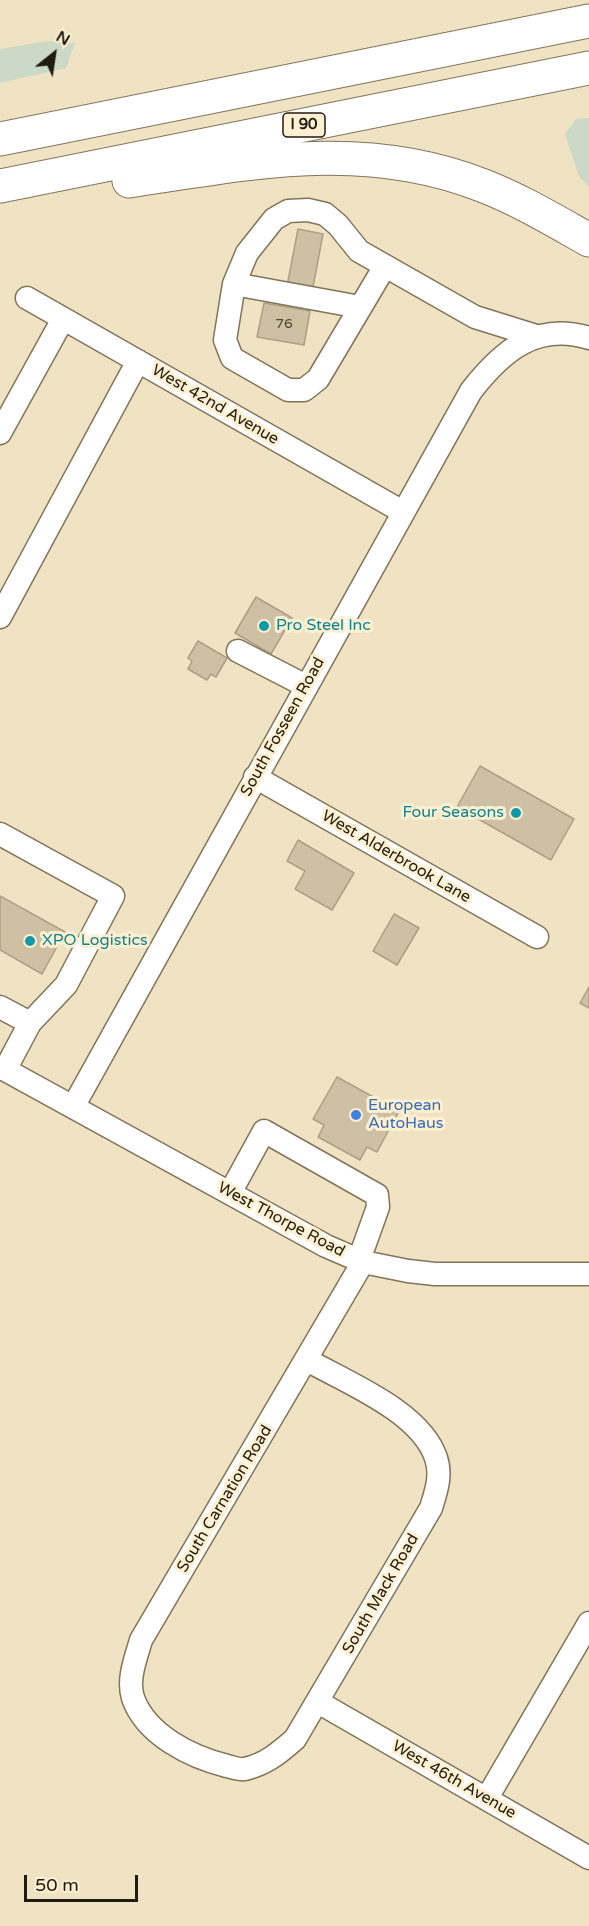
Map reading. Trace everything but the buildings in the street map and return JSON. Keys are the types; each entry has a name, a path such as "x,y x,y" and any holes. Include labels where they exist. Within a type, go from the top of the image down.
{"highway":[{"path":"496,39 557,11 589,3"},
{"path":"0,139 589,21"},
{"name":"I 90","path":"10,184 589,68"},
{"path":"10,184 80,189 250,163 307,157 346,157 429,170 484,186 589,240"}],"street":[{"path":"385,266 318,379 310,387 295,392 232,358 227,350 225,340 234,284 247,253 262,231 274,219 288,211 308,210 325,214 338,225 359,252 385,266 475,317 536,336 555,333 589,338"},
{"path":"234,284 360,307"},
{"name":"West 42nd Avenue","path":"27,298 403,512"},
{"path":"0,433 63,319"},
{"name":"South Fosseen Road","path":"73,1107 471,391 496,362 536,336"},
{"path":"3,604 138,361"},
{"path":"238,651 306,686"},
{"name":"West Alderbrook Lane","path":"255,777 537,937"},
{"path":"0,834 112,896 66,985 30,1023 3,1068"},
{"path":"0,1007 30,1023"},
{"name":"West Thorpe Road","path":"3,1068 326,1246 361,1261 435,1274 589,1274"},
{"name":"South Carnation Road","path":"164,1737 146,1721 133,1697 131,1673 141,1640 307,1360 361,1261 378,1207 377,1195 264,1131 230,1193"},
{"name":"South Mack Road","path":"164,1737 204,1760 242,1769 272,1760 295,1739 431,1508 438,1484 437,1460 425,1435 399,1413 307,1360"},
{"path":"487,1798 589,1623"},
{"name":"West 46th Avenue","path":"318,1702 589,1858"}],"green space":[{"path":"47,41 75,43 66,68 0,83 0,49"},
{"path":"589,118 589,187 579,176 565,134 576,119"}],"place":[{"name":"Pro Steel Inc","path":"264,626"},
{"name":"Four Seasons","path":"516,813"},
{"name":"XPO Logistics","path":"30,941"},
{"name":"European AutoHaus","path":"356,1115"}]}
